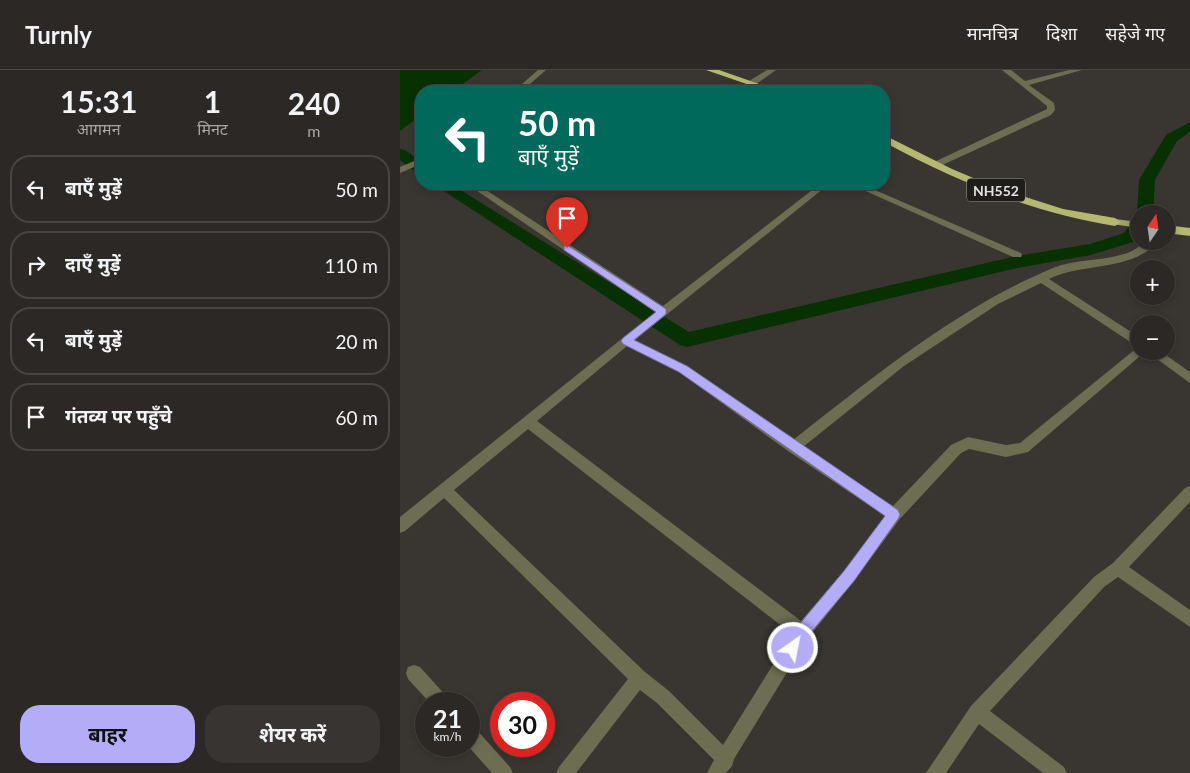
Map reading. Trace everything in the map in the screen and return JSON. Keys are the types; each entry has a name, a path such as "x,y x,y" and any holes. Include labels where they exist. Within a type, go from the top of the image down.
{"highway":[{"path":"710,70 758,85"},
{"name":"NH552","path":"890,141 935,165 1017,199 1061,212 1115,222"},
{"path":"1175,231 1190,232"}],"main road":[{"path":"1115,222 1130,224"}],"street":[{"path":"525,85 542,70"},
{"path":"752,83 772,70"},
{"path":"935,165 1051,110 1051,105 1006,70"},
{"path":"1023,84 1078,70"},
{"path":"401,170 415,164"},
{"path":"480,190 663,312"},
{"path":"400,526 626,341 817,190"},
{"path":"868,190 1017,255"},
{"path":"793,447 807,434 900,363 994,301 1058,270 1129,257 1140,250"},
{"path":"1041,278 1130,337"},
{"path":"626,341 683,369 793,447 894,515"},
{"path":"716,773 726,760 802,632 849,576 894,515 956,448 968,443 1006,451 1023,448 1130,359"},
{"path":"1164,360 1190,378"},
{"path":"528,422 802,632"},
{"path":"444,490 639,678 663,697 726,760"},
{"path":"935,773 977,712 1099,582 1118,568 1190,492"},
{"path":"1118,568 1190,619"},
{"path":"414,673 431,692"},
{"path":"565,773 639,678"},
{"path":"977,712 1058,773"},
{"path":"480,746 504,773"}],"shaded area":[{"path":"400,70 482,70 461,85 415,85 415,120 400,131"}],"waterway":[{"path":"1146,205 1147,180 1171,138 1190,126"},
{"path":"400,153 415,164"},
{"path":"450,190 687,340 1017,262 1091,249 1130,237"}],"route":[{"path":"567,248 663,312 626,341 683,369 793,447 894,515 849,576 802,632 793,648"}]}
